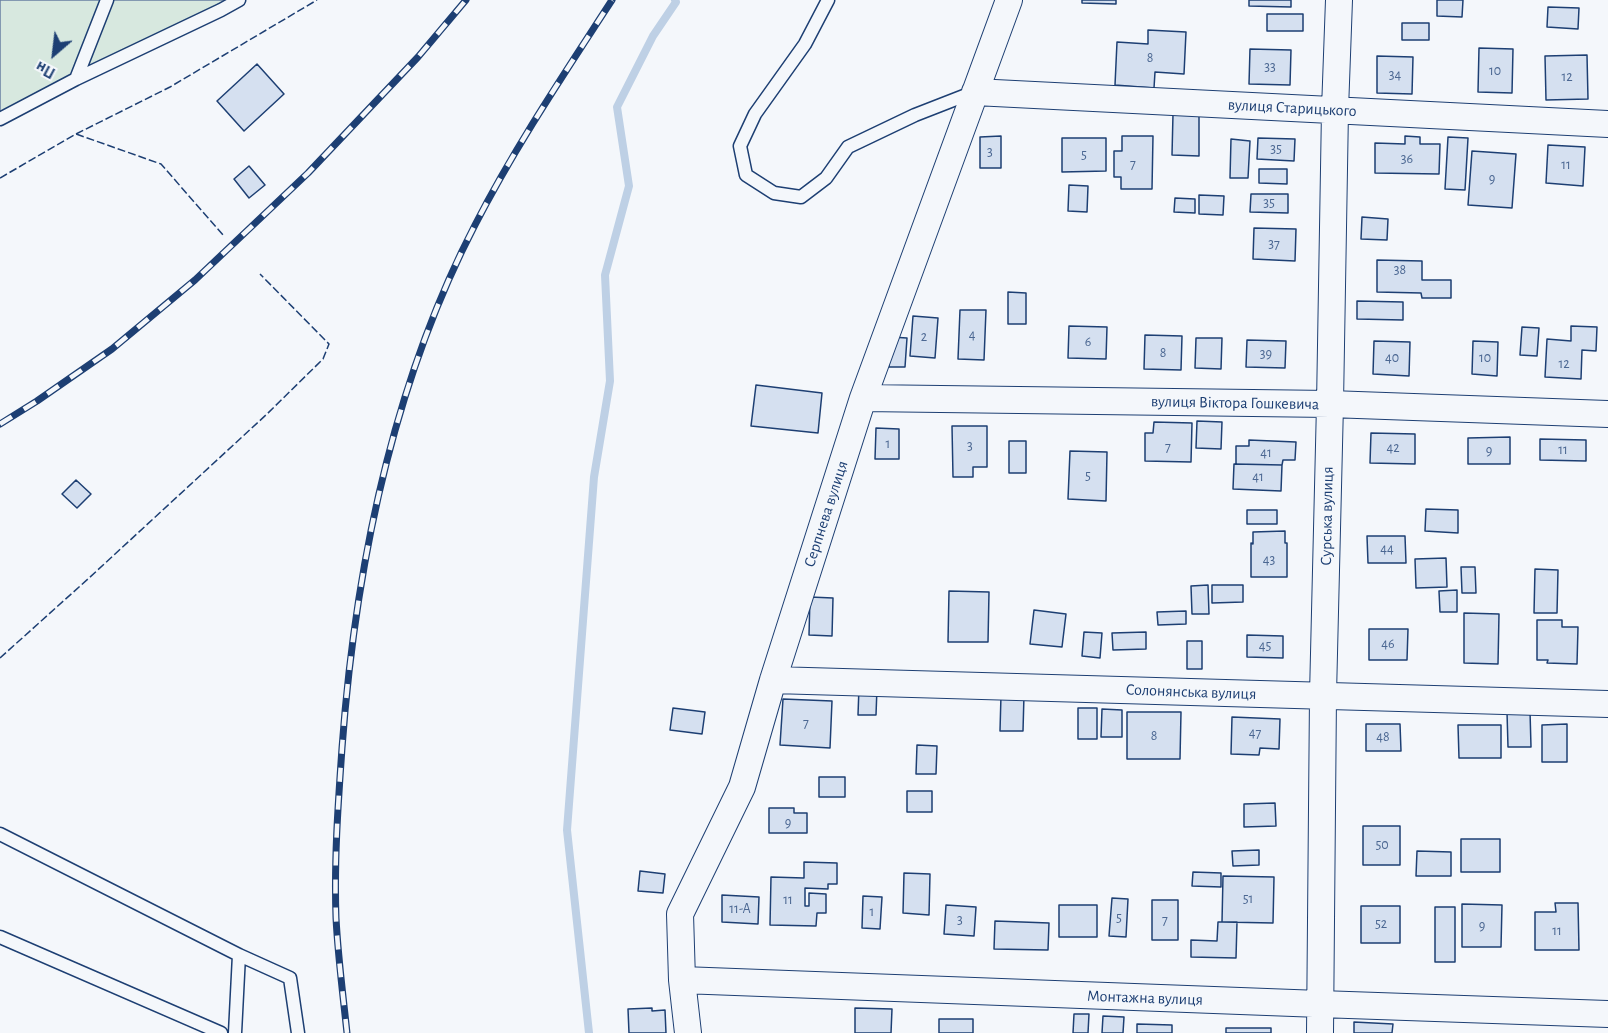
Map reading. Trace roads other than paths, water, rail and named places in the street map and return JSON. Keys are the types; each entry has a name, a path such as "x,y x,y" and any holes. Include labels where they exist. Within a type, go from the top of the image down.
{"street":[{"name":"Серпнева вулиця","path":"688,1033 682,980 680,914 742,787 773,680 863,398 1009,0"},
{"name":"Сурська вулиця","path":"1320,1033 1323,695 1339,0"},
{"name":"вулиця Старицького","path":"975,92 1608,124"},
{"name":"вулиця Віктора Гошкевича","path":"863,398 1330,404 1608,414"},
{"name":"Солонянська вулиця","path":"773,680 1608,704"},
{"name":"Монтажна вулиця","path":"682,980 1608,1014"}],"lane":[{"path":"76,79 107,0"},
{"path":"0,119 76,79 239,0"},
{"path":"828,0 805,44 755,114 740,146 746,175 764,187 774,193 801,197 826,178 848,147 915,115 975,92"},
{"path":"0,834 239,955 290,978 298,1033"},
{"path":"0,937 221,1033"},
{"path":"236,1033 239,955"}],"waterway":[{"path":"589,1033 567,830 594,477 610,381 605,275 629,186 617,107 653,36 676,2 675,0"}],"railway":[{"path":"0,424 112,349 195,280 308,173 418,57 466,0"},
{"path":"347,1033 336,918 339,791 348,681 357,614 382,480 421,349 446,286 475,225 523,139 612,0"}]}
